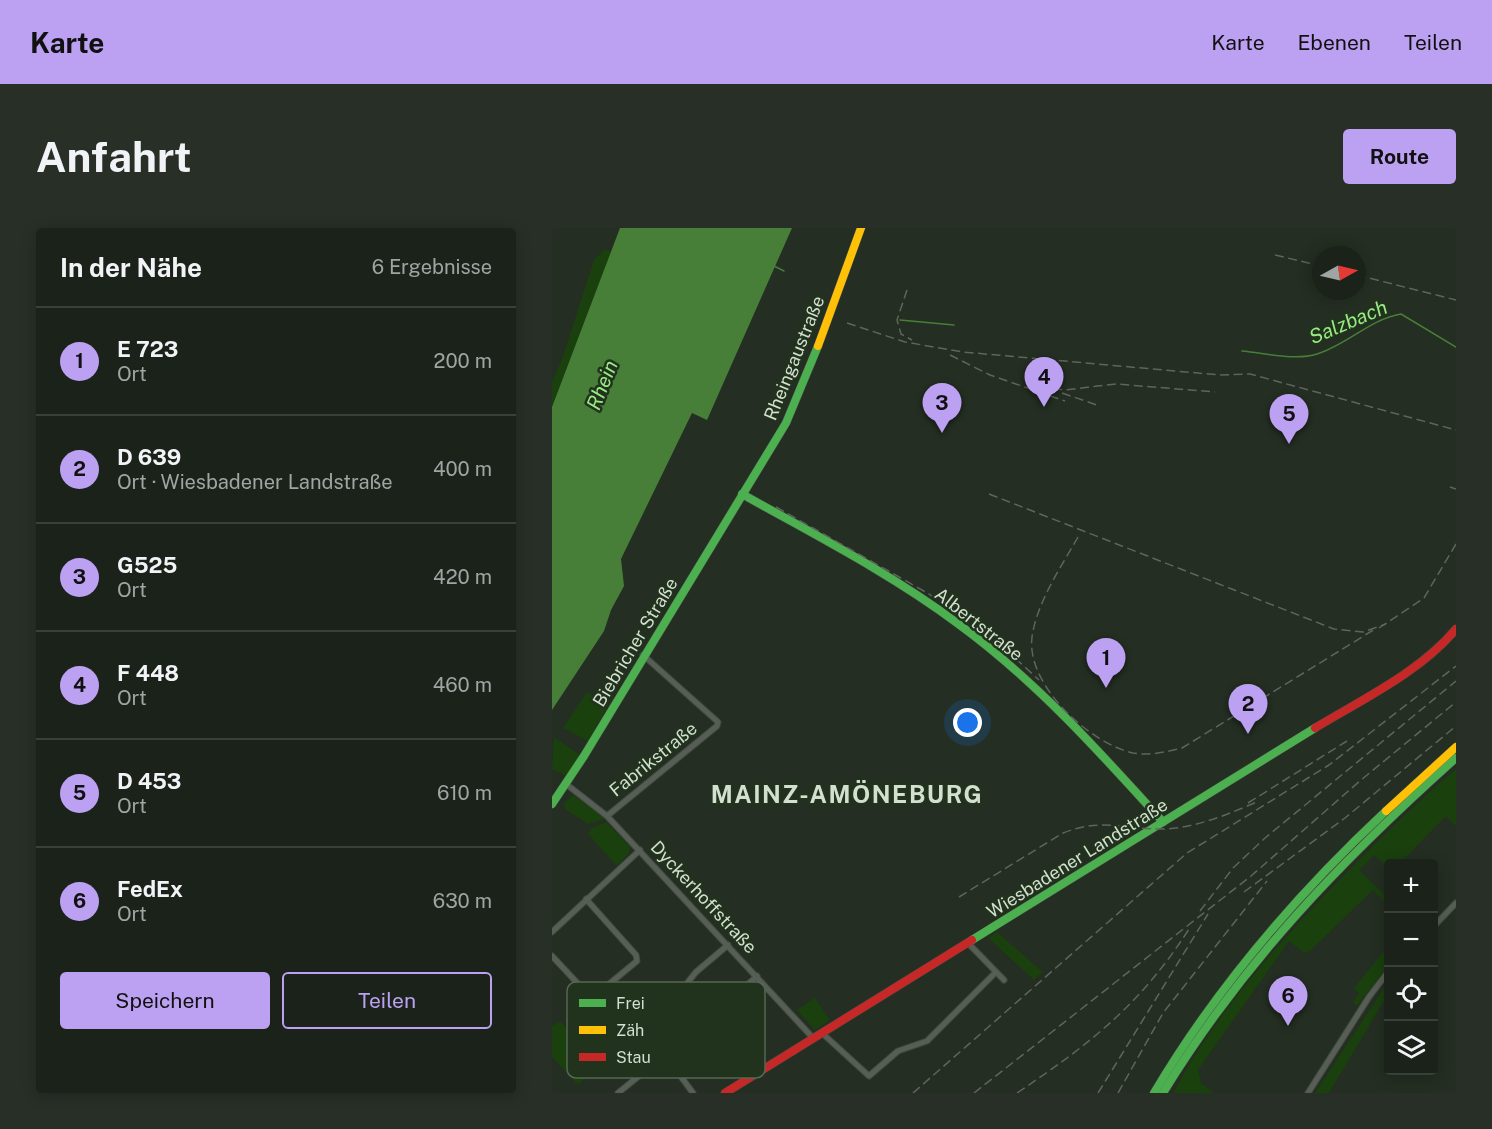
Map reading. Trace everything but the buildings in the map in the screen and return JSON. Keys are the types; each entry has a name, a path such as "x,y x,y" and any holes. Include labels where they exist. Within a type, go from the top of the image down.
{"main road":[{"name":"Rheingaustraße","path":"742,494 789,418 861,228"},
{"name":"Biebricher Straße","path":"552,804 742,494"},
{"name":"Albertstraße","path":"742,494 893,579 986,644 1039,692 1163,822"},
{"name":"Wiesbadener Landstraße","path":"1442,646 1456,629"},
{"name":"Wiesbadener Landstraße","path":"765,1069 1401,675 1456,637"},
{"path":"1163,1093 1168,1076 1206,1009 1267,934 1368,828 1456,747"},
{"path":"1154,1093 1273,939 1345,862 1456,758"},
{"name":"Wiesbadener Landstraße","path":"725,1093 750,1078"}],"street":[{"name":"Fabrikstraße","path":"607,816 717,726 718,722 643,655"},
{"name":"Dyckerhoffstraße","path":"566,784 607,816 762,982"},
{"path":"552,932 640,850"},
{"path":"586,899 636,955 637,961 612,982"},
{"path":"1438,922 1456,903"},
{"path":"968,943 1004,980"},
{"path":"688,982 696,972 728,945"},
{"path":"552,956 576,982"},
{"path":"822,1033 869,1076 898,1051 927,1041 996,972"},
{"path":"750,982 757,976"},
{"path":"1308,1093 1369,997 1384,978"},
{"name":"Dyckerhoffstraße","path":"765,985 814,1039"},
{"path":"618,1093 636,1078"},
{"path":"682,1078 693,1093"}],"shaded area":[{"path":"605,249 612,252 552,407 552,382 562,359 594,260"},
{"path":"587,692 608,706 588,741 563,728"},
{"path":"554,737 580,755 566,776 552,769"},
{"path":"1456,769 1456,826 1446,816 1404,859 1384,859 1384,864 1374,855 1359,870 1384,894 1384,901 1373,890 1310,951 1304,953 1289,941 1198,1070 1201,1083 1214,1093 1173,1093 1208,1035 1269,956 1337,882 1410,810"},
{"path":"573,795 605,819 588,824 565,809 564,803"},
{"path":"606,822 630,847 629,853 617,866 588,834 592,828"},
{"path":"997,932 1043,972 1034,980 988,938"},
{"path":"1384,951 1384,971 1357,1006 1353,1003 1359,993 1354,988"},
{"path":"1384,988 1384,1001 1329,1093 1315,1093"},
{"path":"815,998 830,1020 815,1030 797,1010"},
{"path":"560,1021 567,1029 567,1073 552,1057 552,1026"},
{"path":"572,1078 585,1078 578,1085"}],"water":[{"name":"Rhein","path":"620,228 792,228 707,420 692,413 621,559 624,586 611,610 604,631 552,710 552,407"}],"waterway":[{"name":"Salzbach","path":"774,266 784,271"},
{"name":"Salzbach","path":"1242,351 1290,357 1317,354 1338,345 1379,321 1401,314 1456,347"},
{"name":"Salzbach","path":"900,320 954,325"}],"railway":[{"path":"1275,255 1312,264"},
{"path":"1366,277 1456,300"},
{"path":"907,290 897,320 901,334 912,340"},
{"path":"847,323 905,342 963,352 1220,375 1250,374 1456,430"},
{"path":"950,355 990,375 1065,401"},
{"path":"1040,386 1064,390 1116,384 1215,392"},
{"path":"1062,393 1097,405"},
{"path":"1450,487 1456,489"},
{"path":"989,494 1334,629 1363,632 1386,624"},
{"path":"776,507 929,594 1015,658 1039,680"},
{"path":"1078,537 1039,611 1032,637 1033,655 1039,674 1050,692 1080,725 1116,747 1133,753 1151,754 1182,748 1375,629"},
{"path":"1379,628 1424,598 1456,544"},
{"path":"913,1093 1187,853 1329,765 1456,666"},
{"path":"1200,911 1233,868 1265,838 1456,681"},
{"path":"974,1093 1251,876 1361,780 1456,702"},
{"path":"1244,892 1345,818 1456,726"},
{"path":"1248,803 1347,741"},
{"path":"959,897 1063,833 1077,828 1102,825 1150,829 1176,828 1212,820 1257,802"},
{"path":"1118,1093 1163,1013 1267,881"},
{"path":"1098,1093 1208,914"},
{"path":"1017,1093 1091,1039 1133,1001 1171,956 1189,929"}],"traffic: fast":[{"path":"552,804 584,756 786,423 818,346"},
{"path":"742,494 879,571 957,623 1013,668 1065,717 1163,822"},
{"path":"972,940 1315,728"},
{"path":"1163,1093 1226,1000 1261,956 1334,874 1456,758"},
{"path":"1154,1093 1178,1054 1231,979 1290,909 1386,811"}],"traffic: slow":[{"path":"818,346 861,228"},
{"path":"1386,811 1456,747"}],"traffic: jam":[{"path":"1315,728 1408,672 1426,659 1456,629"},
{"path":"765,1068 972,940"},
{"path":"725,1093 749,1078"}],"place":[{"name":"F 448","path":"1044,407"},
{"name":"G525","path":"942,433"},
{"name":"D 453","path":"1289,444"},
{"name":"E 723","path":"1106,688"},
{"name":"D 639","path":"1248,734"},
{"name":"FedEx","path":"1288,1026"}],"district":[{"name":"MAINZ-AMÖNEBURG","path":"847,794"}]}
